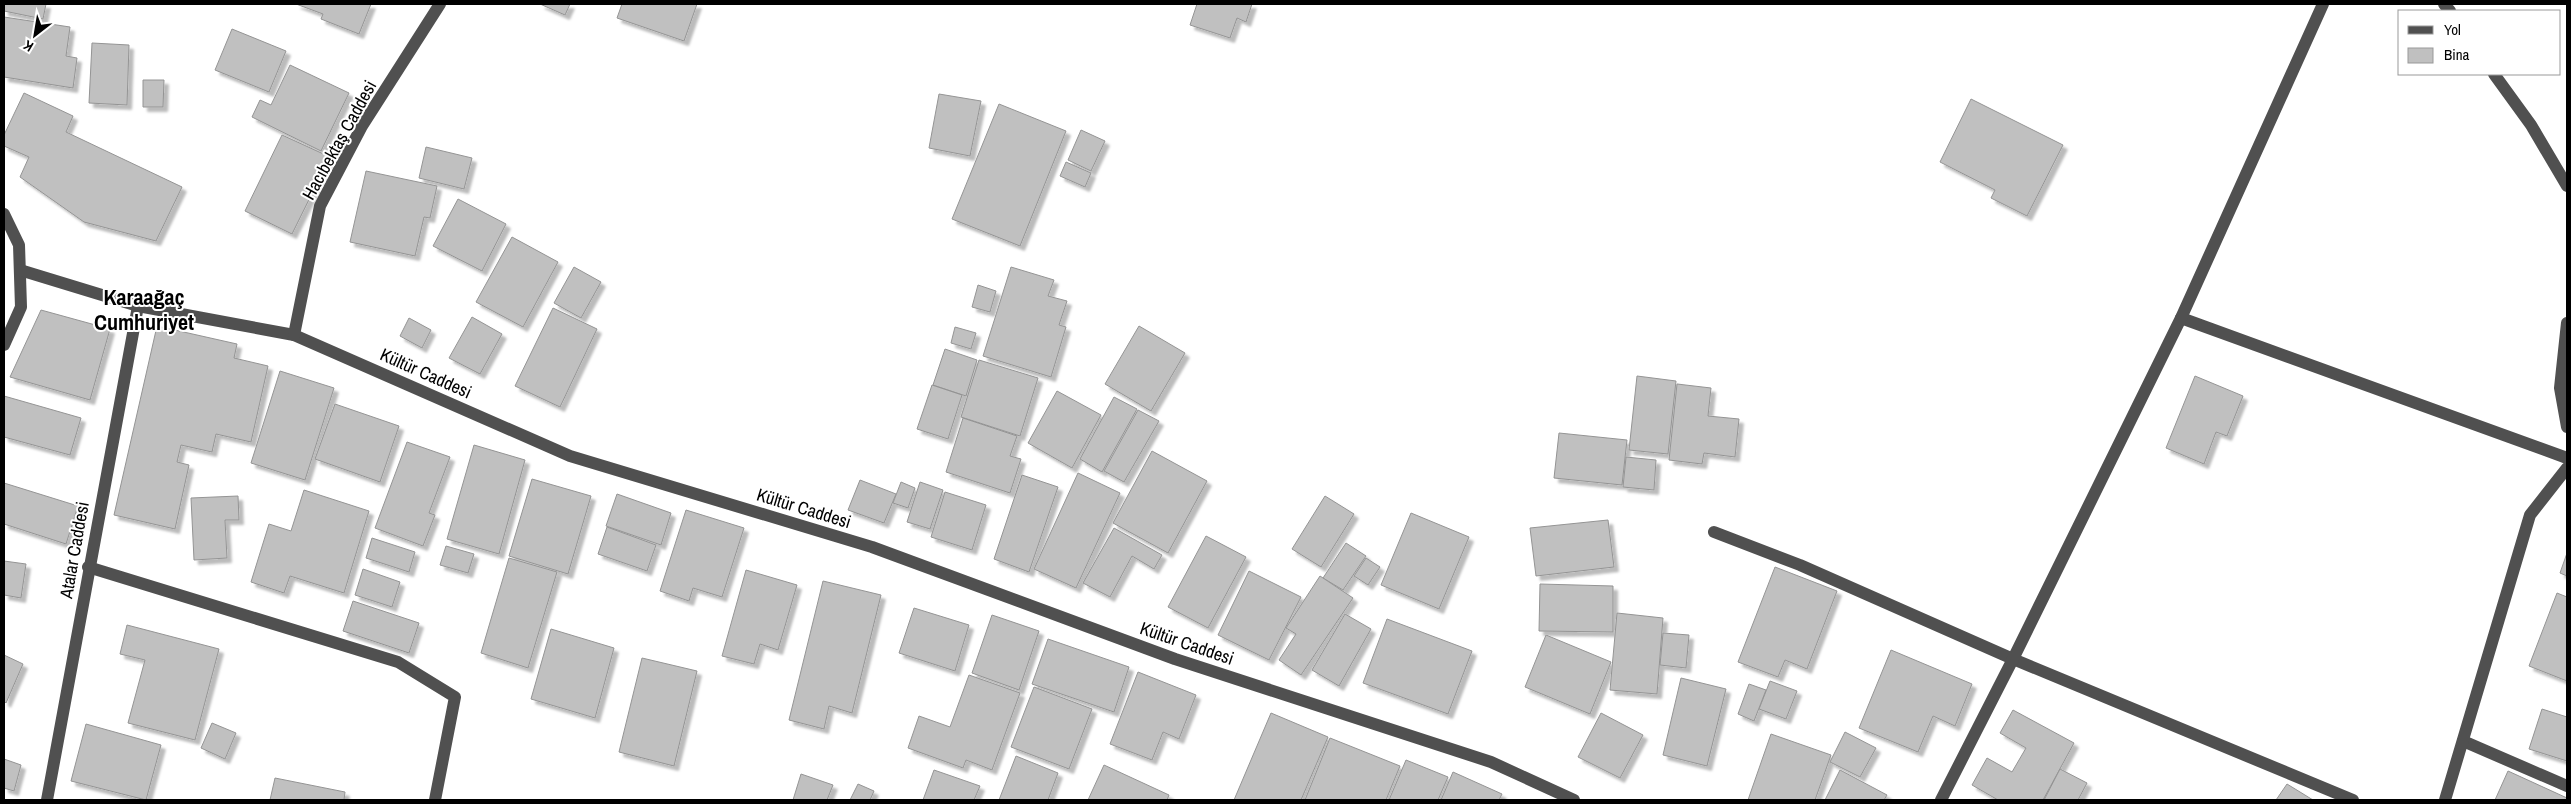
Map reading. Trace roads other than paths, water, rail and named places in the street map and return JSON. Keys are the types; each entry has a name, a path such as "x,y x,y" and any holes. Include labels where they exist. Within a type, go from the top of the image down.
{"street":[{"name":"Hacıbektaş Caddesi","path":"294,335 320,206 362,126 440,4"},
{"path":"1941,800 2013,660 2181,318 2323,4"},
{"path":"2495,75 2531,125 2567,186"},
{"path":"4,214 19,244 21,307 4,345"},
{"name":"Kültür Caddesi","path":"20,270 138,306 294,335 570,456 872,547 1175,659 1491,762 1574,800"},
{"name":"Atalar Caddesi","path":"47,800 88,567 138,306"},
{"path":"2181,318 2567,458"},
{"path":"2567,323 2560,388 2567,427"},
{"path":"2445,800 2530,515 2567,468"},
{"path":"1714,532 1800,565 2013,660 2353,800"},
{"path":"88,567 398,662 456,697 435,800"},
{"path":"2463,741 2567,786"}],"district":[{"name":"Karaağaç Cumhuriyet","path":"144,310"}]}
